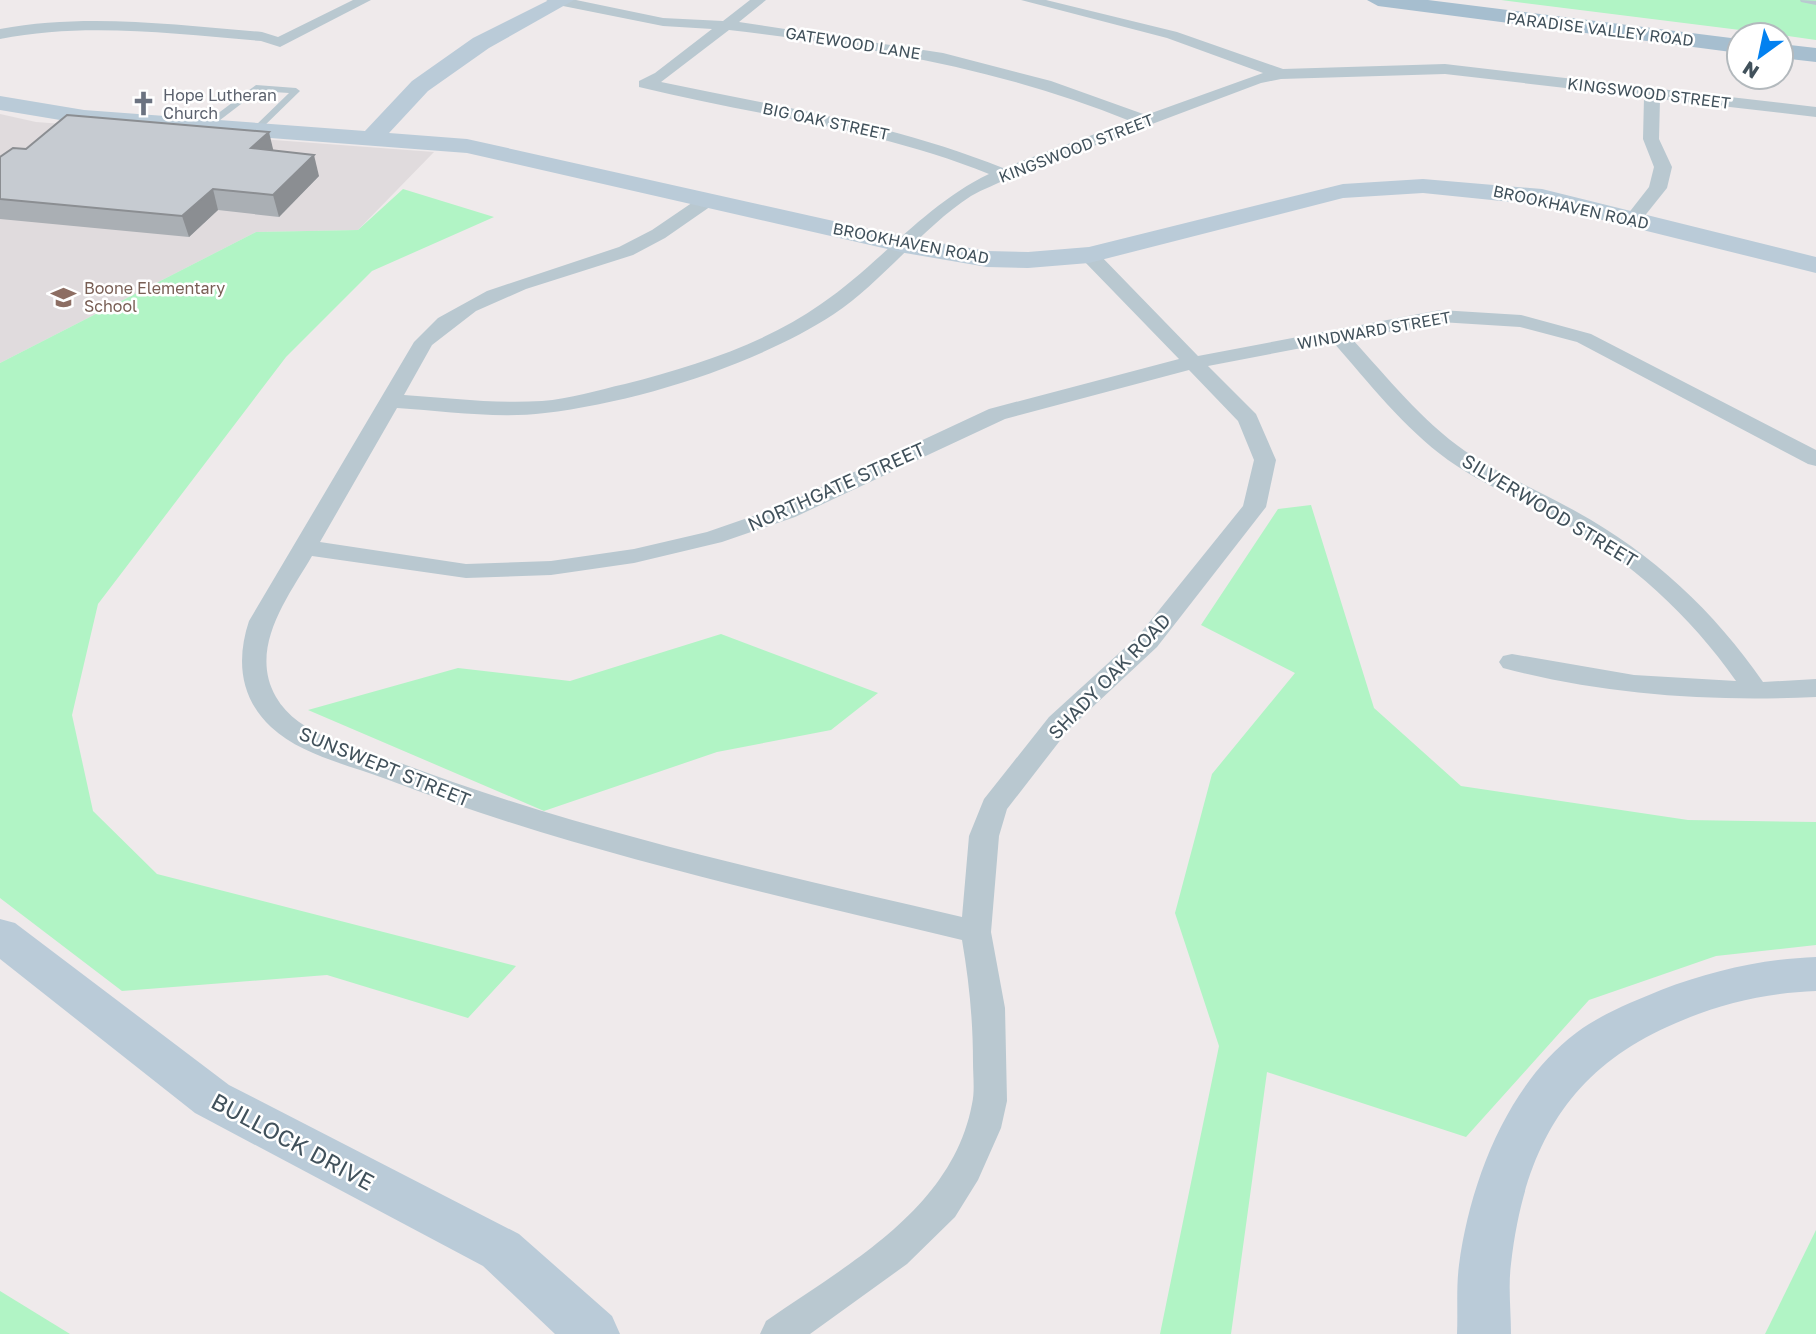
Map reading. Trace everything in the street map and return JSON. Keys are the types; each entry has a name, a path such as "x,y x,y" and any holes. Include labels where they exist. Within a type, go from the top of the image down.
{"main road":[{"name":"PARADISE VALLEY ROAD","path":"1378,0 1725,44"},
{"name":"PARADISE VALLEY ROAD","path":"1446,0 1725,35"},
{"path":"1795,44 1816,46"},
{"path":"1795,53 1816,55"}],"street":[{"path":"0,34 23,29 79,25 262,37 280,41 364,0"},
{"path":"372,138 420,86 481,44 560,0"},
{"name":"GATEWOOD LANE","path":"560,0 663,22 728,26 883,47 971,64 1044,83 1146,121"},
{"path":"645,84 728,26 759,0"},
{"path":"1028,0 1172,35 1281,74"},
{"name":"KINGSWOOD STREET","path":"390,401 499,408 544,407 598,397 699,371 754,349 828,309 964,192 1003,174 1281,74 1445,69 1816,112"},
{"name":"BIG OAK STREET","path":"645,84 884,132 944,150 1003,174"},
{"path":"1633,219 1658,188 1663,167 1651,139 1653,94"},
{"name":"BROOKHAVEN ROAD","path":"0,103 85,117 467,146 905,245 987,259 1028,260 1089,255 1343,191 1435,186 1542,197 1816,265"},
{"name":"SUNSWEPT STREET","path":"708,200 653,239 505,289 464,308 424,342 262,621 252,654 256,686 264,701 294,731 441,791 578,835 976,932"},
{"name":"SHADY OAK ROAD","path":"779,1334 894,1252 920,1230 956,1187 974,1154 984,1128 991,1074 989,1008 976,932 985,836 994,806 1059,723 1148,641 1254,507 1265,460 1248,419 1089,255"},
{"name":"WINDWARD STREET","path":"1194,363 1450,316 1501,318 1543,325 1603,347 1816,459"},
{"name":"SILVERWOOD STREET","path":"1338,335 1387,390 1447,449 1568,516 1639,562 1680,597 1732,654 1756,691"},
{"name":"NORTHGATE STREET","path":"303,547 466,571 551,568 648,554 714,537 787,512 997,414 1102,383 1194,363"},
{"path":"1512,662 1634,684 1756,691 1816,688"},
{"name":"BULLOCK DRIVE","path":"0,935 212,1100 501,1250 593,1334"},
{"path":"1484,1334 1485,1266 1504,1175 1547,1092 1555,1083 1589,1048 1626,1024 1648,1014 1704,991 1792,974 1816,974"}],"lane":[{"path":"1804,0 1816,3"},
{"path":"208,125 256,88 296,91 256,129"}],"shaded area":[{"name":"Boone Elementary School","path":"0,114 36,122 434,152 358,230 256,232 0,363"}],"green space":[{"path":"1501,0 1816,0 1816,40 1795,37 1795,21 1725,21 1725,28"},
{"path":"403,189 494,217 372,271 286,357 98,604 72,715 93,811 157,874 516,966 468,1018 327,975 122,991 0,898 0,363 256,232 358,230"},
{"path":"1311,505 1374,708 1461,786 1688,820 1816,822 1816,945 1716,956 1589,1000 1466,1137 1267,1072 1231,1334 1160,1334 1219,1046 1175,913 1212,774 1295,673 1201,625 1278,509"},
{"path":"721,634 878,693 831,730 717,752 544,811 308,710 458,668 570,681"},
{"path":"1816,1230 1816,1334 1765,1334"},
{"path":"0,1291 70,1334 0,1334"}],"building":[{"path":"67,115 269,132 251,148 314,155 273,195 213,189 182,216 0,199 0,157 13,148 26,149"}],"place":[{"name":"Hope Lutheran Church","path":"143,104"},
{"name":"Boone Elementary School","path":"64,297"}]}
